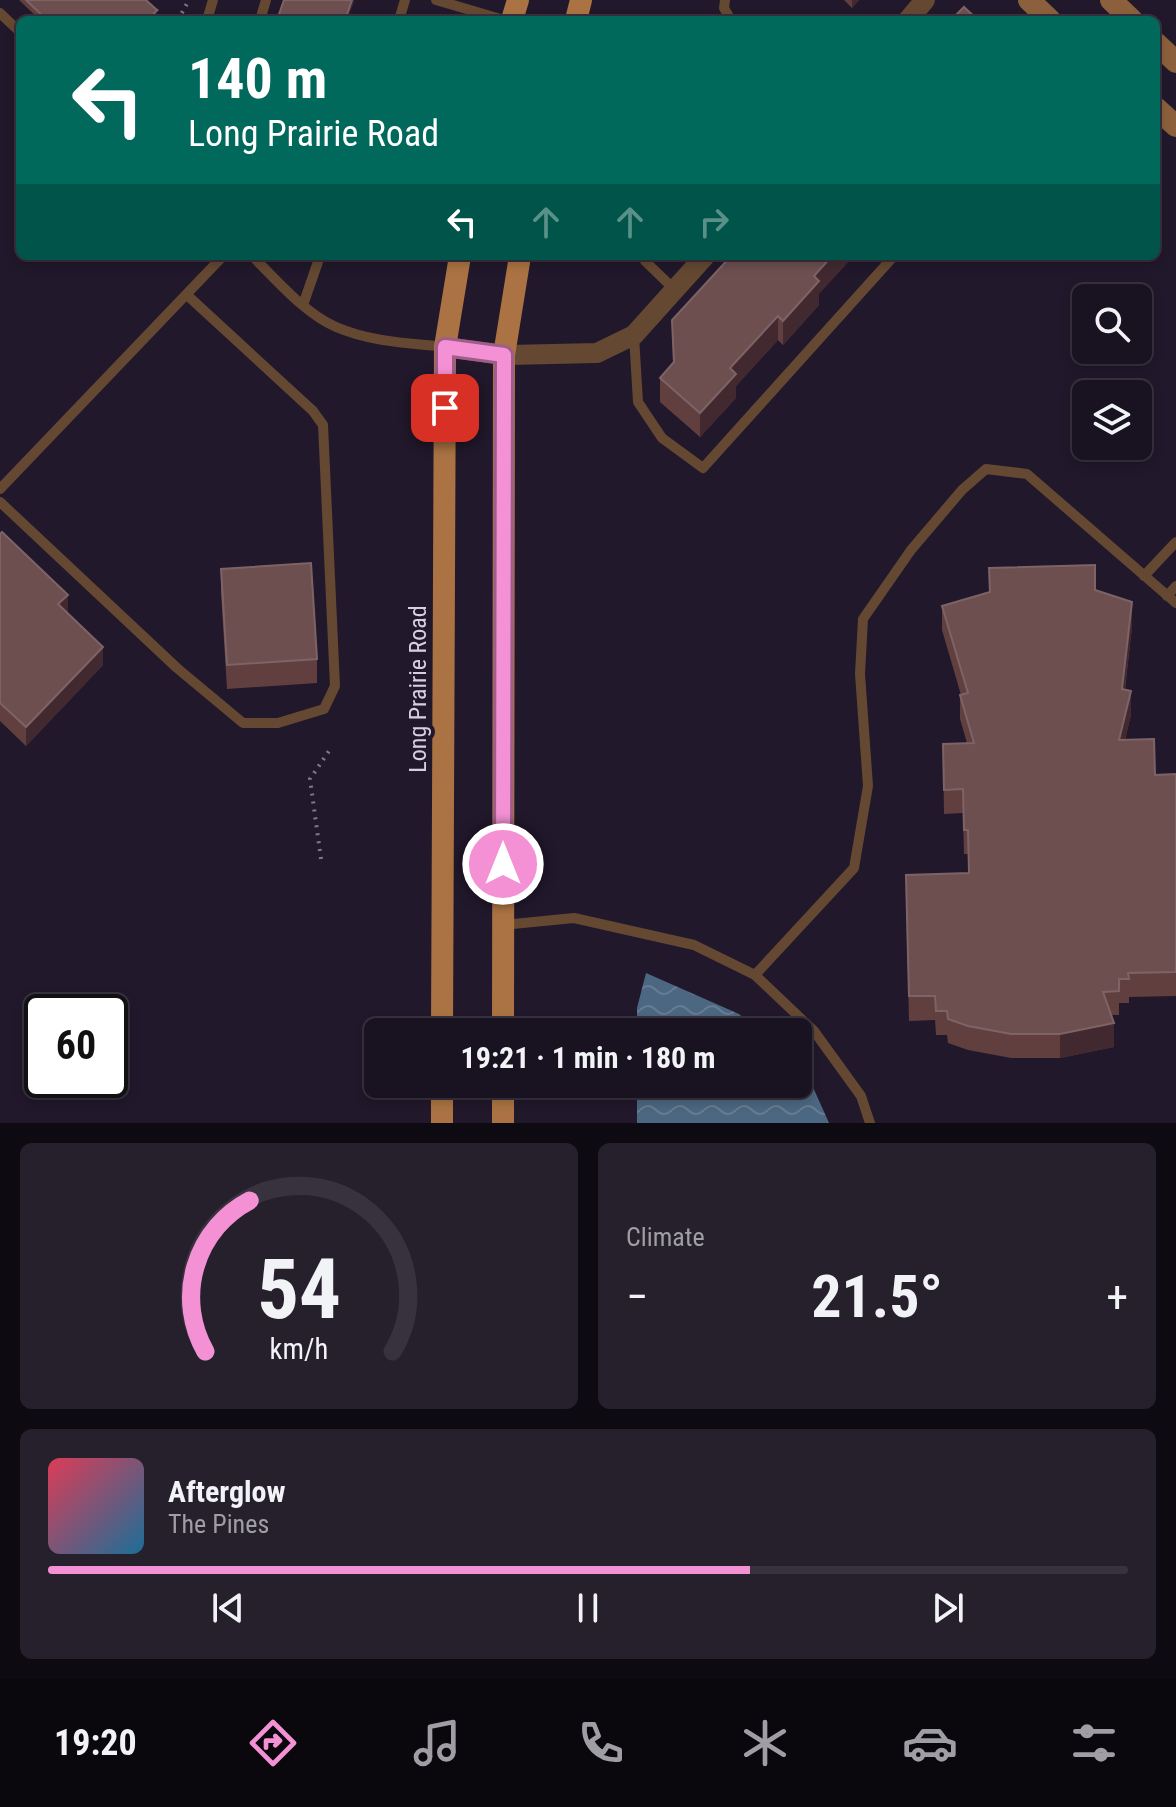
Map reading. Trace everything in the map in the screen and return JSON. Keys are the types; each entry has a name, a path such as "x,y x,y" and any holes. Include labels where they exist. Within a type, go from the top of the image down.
{"main road":[{"path":"1029,0 1046,16"},
{"path":"1111,0 1128,16"},
{"path":"1160,47 1176,62"},
{"path":"1160,112 1176,126"},
{"name":"Long Prairie Road","path":"442,1018 445,347 459,260"},
{"path":"503,1018 504,355 519,260"},
{"path":"442,1098 442,1123"},
{"path":"503,1098 503,1123"}],"street":[{"path":"911,16 925,0"},
{"path":"445,347 504,355 597,353 634,335 701,260"}],"lane":[{"path":"436,0 490,16"},
{"path":"0,13 16,28"},
{"path":"0,489 219,260"},
{"path":"256,260 303,305 334,326 367,337 445,347"},
{"path":"303,305 319,260"},
{"path":"645,260 675,290"},
{"path":"634,335 638,402 662,438 703,468 890,260"},
{"path":"0,502 177,668 243,723 278,723 324,709 335,686 323,425 313,411 187,295"},
{"path":"755,975 854,868 868,786 860,674 863,619 911,550 962,490 986,469 1027,474 1172,599 1176,586"},
{"path":"1144,576 1176,542"},
{"path":"503,925 574,918 694,945 755,975 814,1031 861,1096 870,1123"}],"path":[{"path":"154,9 160,16"},
{"path":"321,859 310,779 329,751"}],"water":[{"path":"646,973 744,1018 637,1018"},
{"path":"812,1085 829,1123 637,1123 637,1098 812,1098"}],"building":[{"path":"26,0 146,0 157,10 152,16 43,16"},
{"path":"284,0 352,0 346,16 278,16"},
{"path":"964,7 974,16 955,16"},
{"path":"727,260 828,260 814,276 819,281 783,321 778,316 730,368 736,374 700,413 660,378 674,362 672,320"},
{"path":"2,532 68,595 58,604 103,647 26,727 0,703"},
{"path":"311,563 317,659 227,665 221,569"},
{"path":"1095,565 1095,590 1132,602 1122,689 1131,691 1119,740 1154,739 1155,775 1176,774 1176,972 1128,973 1129,979 1119,979 1119,991 1103,992 1114,1023 1060,1034 1011,1034 968,1026 948,1019 947,1011 936,1011 935,996 909,996 906,875 969,873 963,789 944,790 943,744 974,743 960,695 968,693 942,606 990,592 989,568"}],"route":[{"path":"445,408 445,347 504,355 503,864"}]}
